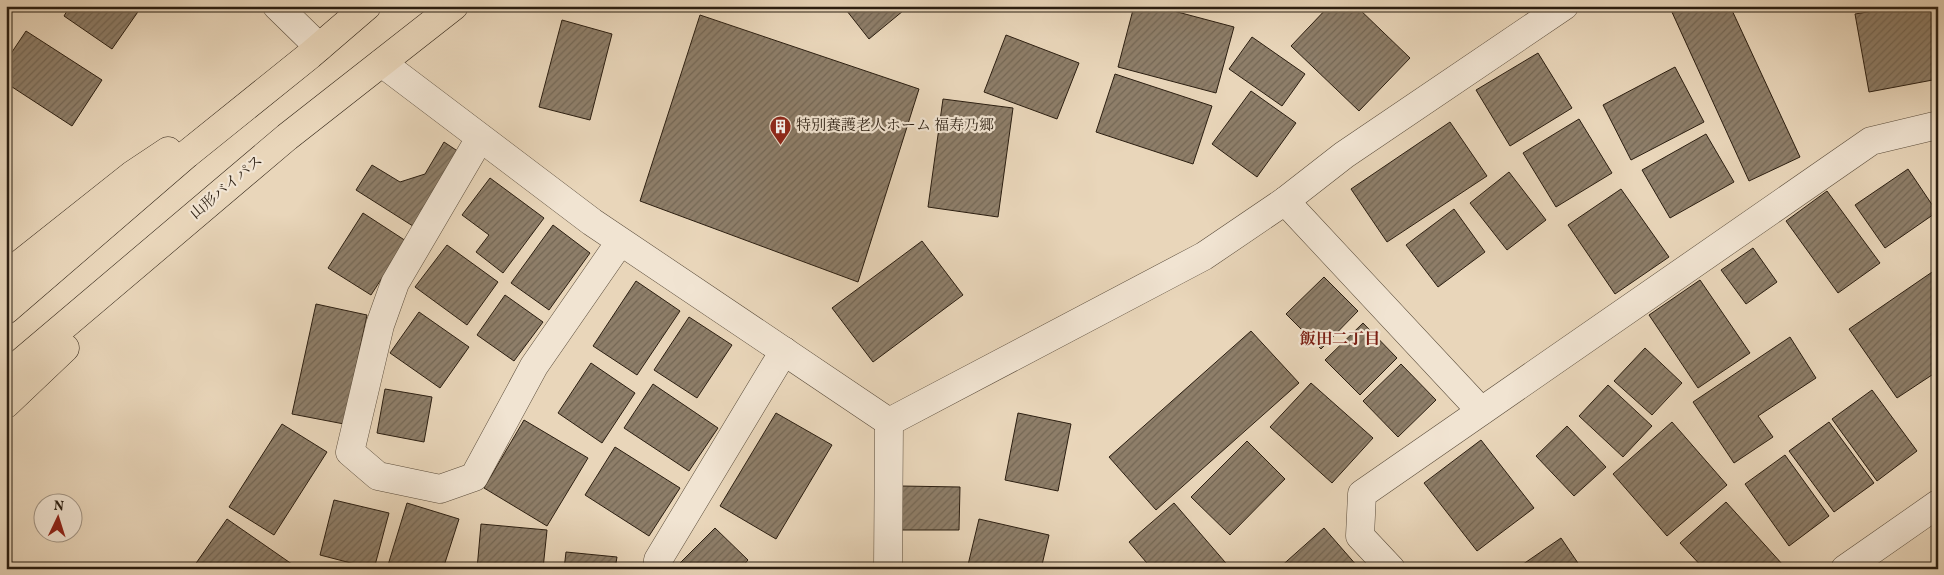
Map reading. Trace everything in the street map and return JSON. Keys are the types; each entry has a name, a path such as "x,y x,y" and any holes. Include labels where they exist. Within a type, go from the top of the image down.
{"highway":[{"path":"6,310 187,154 315,51 367,6"},
{"name":"山形バイパス","path":"6,375 287,137 454,6"},
{"path":"6,275 132,175 315,51"},
{"path":"6,404 287,137"}],"street":[{"path":"277,6 315,51"},
{"path":"889,422 1204,256 1284,201 1344,155 1564,6"},
{"path":"382,64 620,242 889,422"},
{"path":"1391,569 1360,536 1362,494 1871,141 1938,125"},
{"path":"480,138 395,283 380,325 350,452 378,476 440,490 474,477 534,366 620,242"},
{"path":"1284,201 1481,411"},
{"path":"657,569 658,560 784,352"},
{"path":"888,569 889,422"},
{"path":"1845,569 1938,504"}],"building":[{"path":"70,6 142,6 112,49 64,16"},
{"path":"843,6 909,6 869,39"},
{"path":"1134,6 1155,6 1234,27 1216,93 1118,67"},
{"path":"1329,6 1356,6 1410,58 1359,111 1291,46"},
{"path":"1678,6 1730,6 1800,157 1749,181 1671,10"},
{"path":"1904,6 1937,6 1938,79 1869,92 1855,14"},
{"name":"特別養護老人ホーム 福寿乃郷","path":"700,15 919,89 858,282 640,201"},
{"path":"562,20 612,34 590,120 539,107"},
{"path":"26,31 102,80 72,126 6,83 6,61"},
{"path":"1006,35 1079,63 1057,119 984,92"},
{"path":"1252,37 1305,74 1282,106 1229,69"},
{"path":"1538,53 1572,108 1510,146 1476,90"},
{"path":"1675,67 1704,122 1631,160 1603,105"},
{"path":"1115,74 1212,106 1193,164 1096,132"},
{"path":"1251,91 1296,123 1257,177 1212,144"},
{"path":"943,99 1013,108 998,217 928,207"},
{"path":"1579,119 1612,173 1556,207 1523,153"},
{"path":"1450,122 1487,176 1387,242 1351,189"},
{"path":"1706,134 1734,182 1670,218 1642,170"},
{"path":"444,142 462,154 416,228 356,190 372,165 400,182 425,174"},
{"path":"1908,169 1937,212 1885,248 1855,205"},
{"path":"1509,172 1546,220 1507,250 1470,203"},
{"path":"490,178 544,218 503,273 476,252 489,235 462,215"},
{"path":"1621,189 1669,257 1615,294 1568,225"},
{"path":"1827,191 1880,263 1838,293 1786,221"},
{"path":"1454,209 1485,252 1438,287 1406,245"},
{"path":"363,213 406,241 371,295 328,268"},
{"path":"553,225 590,253 549,310 511,283"},
{"path":"922,241 963,295 873,362 832,308"},
{"path":"447,245 498,282 467,325 415,287"},
{"path":"1753,248 1777,282 1746,304 1721,270"},
{"path":"1938,268 1938,371 1897,398 1849,329"},
{"path":"1324,277 1358,311 1321,349 1286,314"},
{"path":"1700,280 1750,353 1698,388 1649,315"},
{"path":"636,281 680,311 637,375 593,346"},
{"path":"505,295 543,322 514,361 477,335"},
{"path":"316,304 367,315 344,424 292,414"},
{"path":"419,312 469,347 440,388 390,353"},
{"path":"689,317 732,345 697,398 654,370"},
{"path":"1363,323 1397,358 1360,395 1325,360"},
{"path":"1251,331 1299,383 1156,510 1109,457"},
{"path":"1790,337 1816,378 1758,416 1773,437 1734,463 1693,402"},
{"path":"1645,348 1682,383 1652,415 1614,381"},
{"path":"591,363 635,393 602,443 558,413"},
{"path":"1401,364 1436,400 1398,437 1363,401"},
{"path":"1311,383 1373,438 1332,483 1270,427"},
{"path":"653,384 718,428 689,471 624,428"},
{"path":"1608,385 1652,426 1623,457 1579,416"},
{"path":"385,389 432,397 424,442 377,433"},
{"path":"1872,390 1917,451 1877,481 1832,419"},
{"path":"776,413 832,445 776,539 720,506"},
{"path":"1018,413 1071,424 1058,491 1005,480"},
{"path":"524,420 588,458 547,526 484,488"},
{"path":"1672,422 1727,485 1667,536 1613,474"},
{"path":"1829,422 1874,483 1834,512 1789,451"},
{"path":"282,424 327,452 274,535 229,507"},
{"path":"1567,426 1606,467 1574,496 1536,456"},
{"path":"1481,440 1534,508 1477,551 1424,483"},
{"path":"1247,441 1285,479 1230,535 1191,497"},
{"path":"615,447 680,488 649,536 585,495"},
{"path":"1785,455 1829,516 1789,546 1745,484"},
{"path":"901,486 960,487 959,530 900,530"},
{"path":"334,500 389,513 374,569 320,555"},
{"path":"1726,502 1783,565 1780,569 1704,569 1680,543"},
{"path":"407,503 459,519 443,569 401,569 388,565"},
{"path":"1174,503 1231,569 1152,569 1129,542"},
{"path":"227,519 299,569 192,569"},
{"path":"979,519 1049,535 1041,569 967,569"},
{"path":"481,524 547,530 543,569 477,569"},
{"path":"715,528 748,560 740,569 674,569"},
{"path":"1324,528 1358,567 1356,569 1278,569"},
{"path":"1561,538 1582,569 1516,569"},
{"path":"566,552 617,557 615,569 564,569"}],"place":[{"name":"特別養護老人ホーム 福寿乃郷","path":"780,145"}],"district":[{"name":"飯田二丁目","path":"1340,340"}]}
